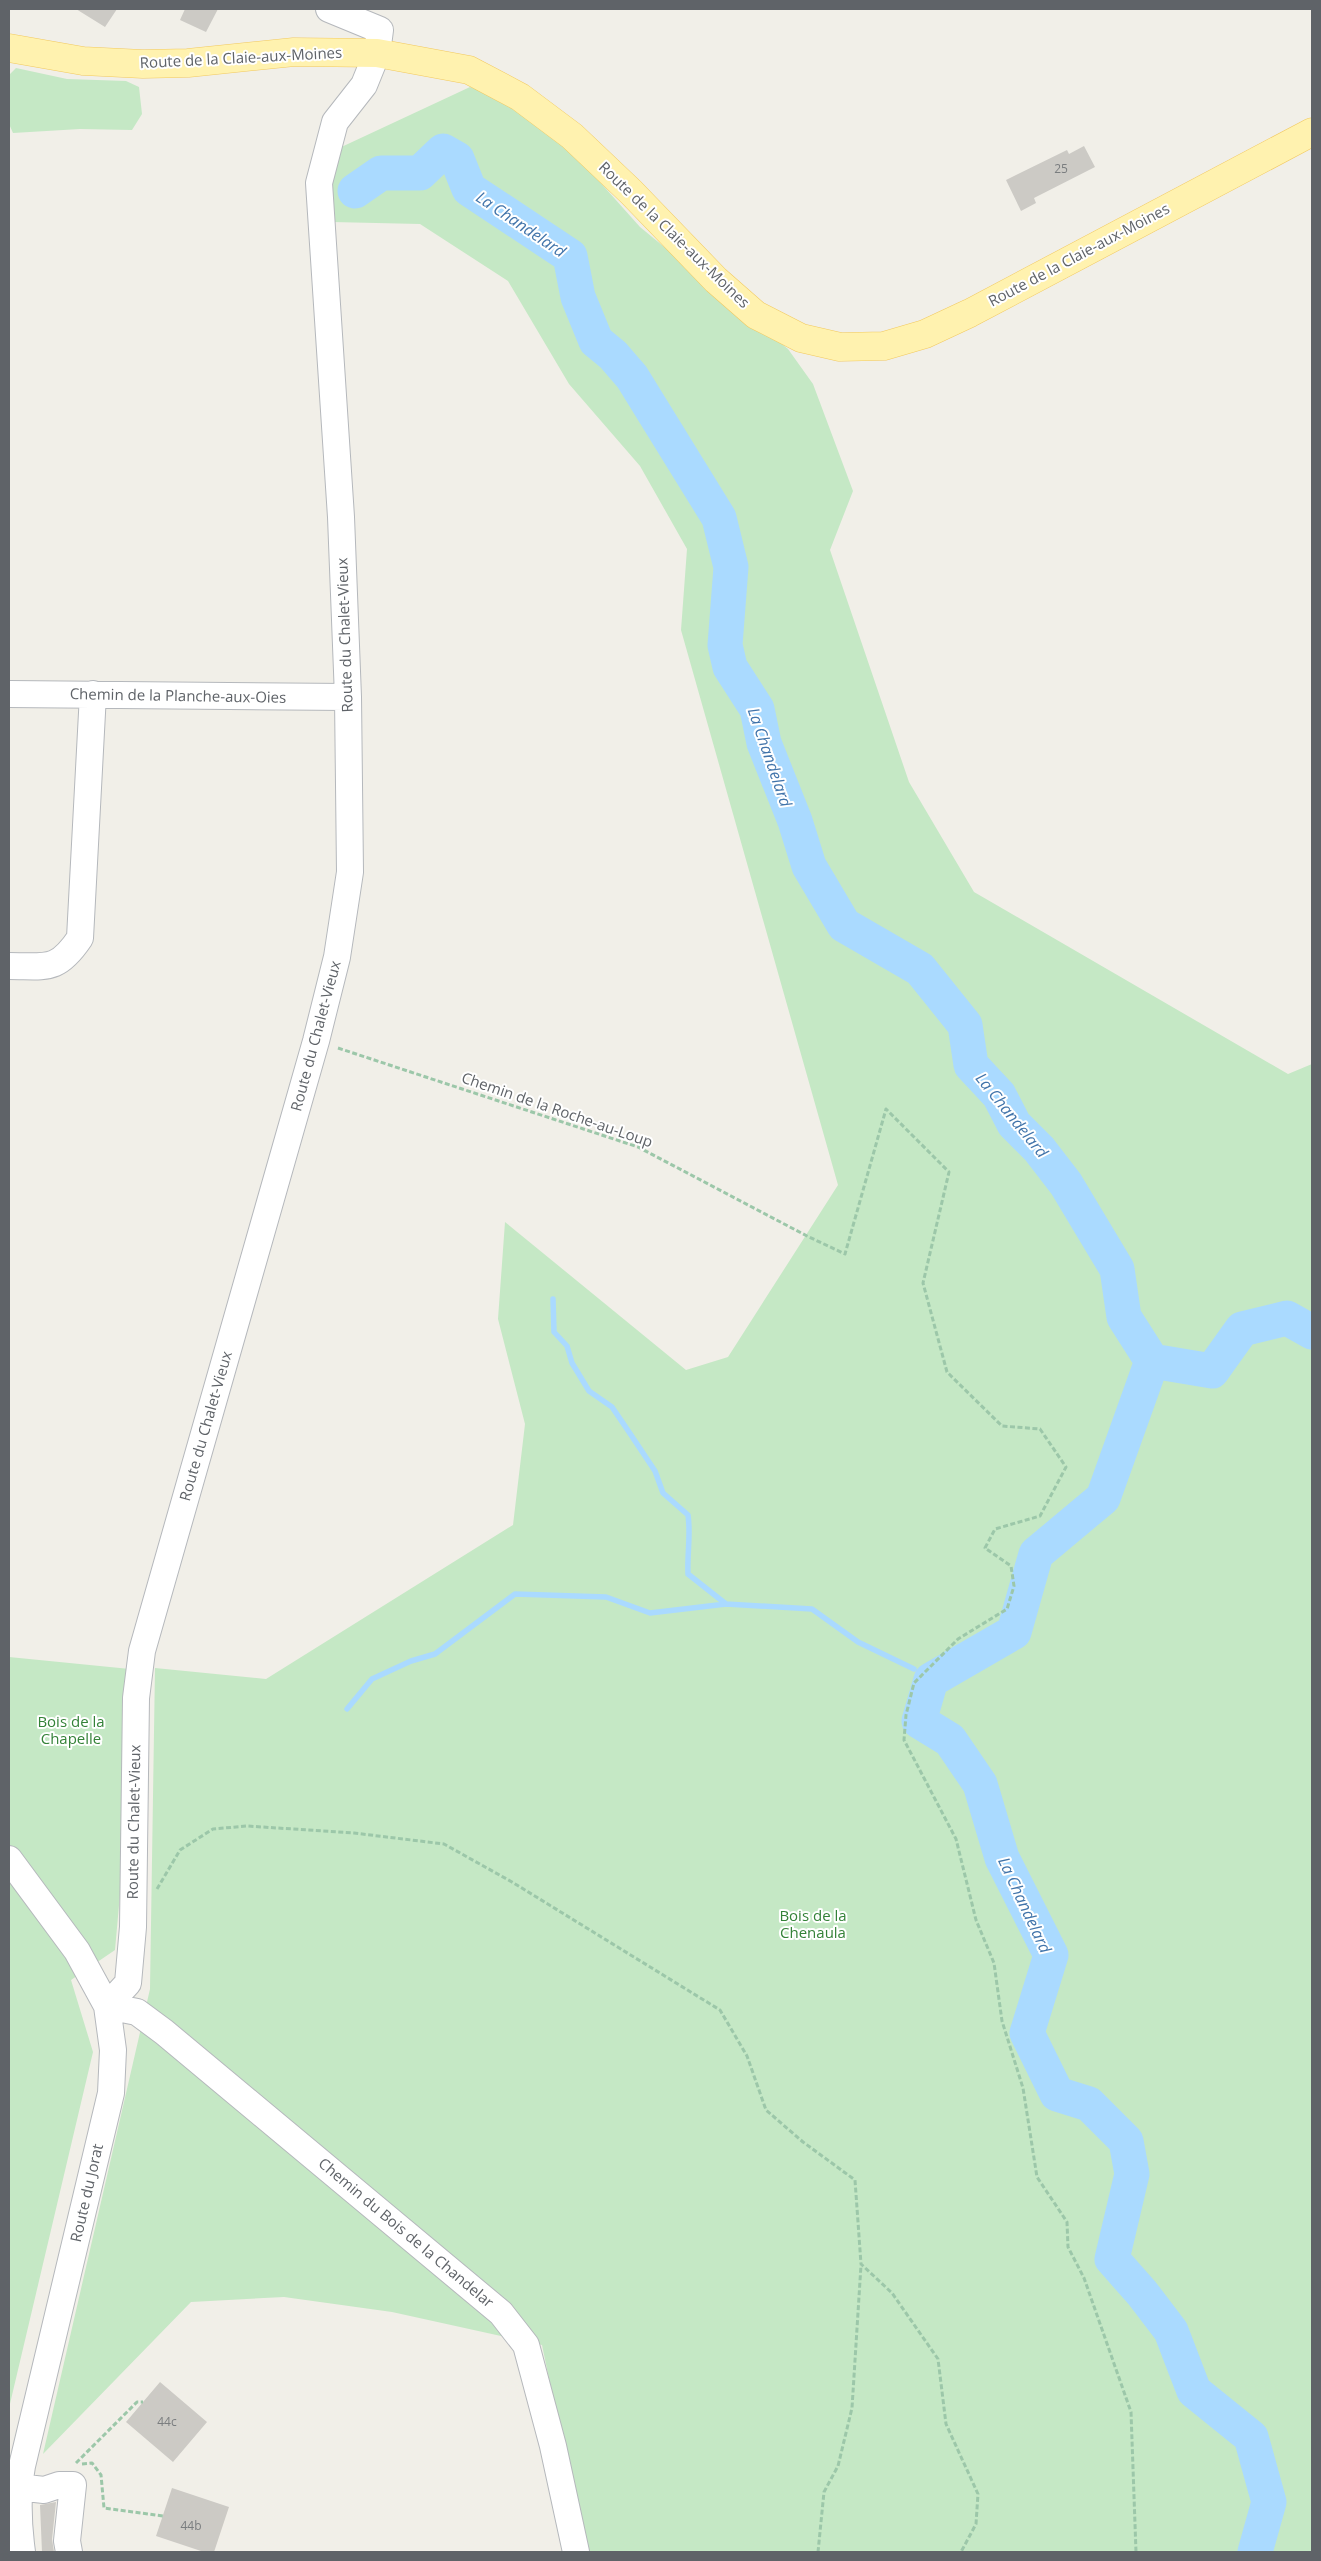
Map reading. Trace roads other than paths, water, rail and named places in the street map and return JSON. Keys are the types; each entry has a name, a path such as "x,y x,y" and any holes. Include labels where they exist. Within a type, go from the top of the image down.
{"main road":[{"name":"Route de la Claie-aux-Moines","path":"9,48 83,61 143,64 188,63 294,52 377,53 469,70 520,97 572,136 631,192 716,280 756,315 801,338 840,347 884,346 925,334 970,313 1312,132"}],"street":[{"name":"Route du Chalet-Vieux","path":"107,2006 128,1983 132,1936 136,1698 142,1651 316,1041 337,957 350,872 348,697 341,517 319,183 335,122 364,85 377,53 380,30 329,9"},
{"name":"Chemin de la Planche-aux-Oies","path":"9,694 348,697"},
{"path":"9,966 51,966 68,956 80,938 92,694"},
{"name":"Route du Jorat","path":"9,1859 77,1951 107,2006 113,2050 111,2093 18,2487 19,2532 22,2552"},
{"name":"Chemin du Bois de la Chandelar","path":"107,2006 138,2012 164,2032 501,2313 526,2345 553,2446 576,2552"},
{"path":"18,2487 44,2490 59,2485 73,2485 67,2541 68,2552"}],"waterway":[{"name":"La Chandelard","path":"355,191 381,173 420,173 443,151 457,159 469,189 570,256 578,297 596,341 613,355 632,377 719,518 731,567 725,645 730,667 757,709 764,743 795,821 809,866 844,925 920,969 965,1025 971,1065 999,1095 1014,1124 1039,1149 1066,1184 1117,1269 1124,1317 1152,1361"},
{"path":"553,1299 554,1332 567,1346 572,1363 589,1391 612,1407 655,1471 663,1493 688,1515 688,1574 726,1604"},
{"name":"La Chandelard","path":"1255,2552 1269,2502 1251,2437 1194,2391 1171,2331 1142,2293 1112,2259 1132,2174 1126,2141 1089,2104 1057,2094 1027,2033 1051,1955 1002,1858 980,1784 950,1740 919,1721 931,1680 1014,1632 1036,1554 1103,1498 1152,1361 1212,1371 1242,1329 1287,1318 1312,1332"},
{"path":"347,1709 372,1679 411,1661 435,1654 515,1594 606,1597 650,1613 726,1604 812,1609 858,1642 914,1669"}],"park label":[{"name":"Bois de la Chapelle","path":"71,1730"},
{"name":"Bois de la Chenaula","path":"813,1924"}]}
